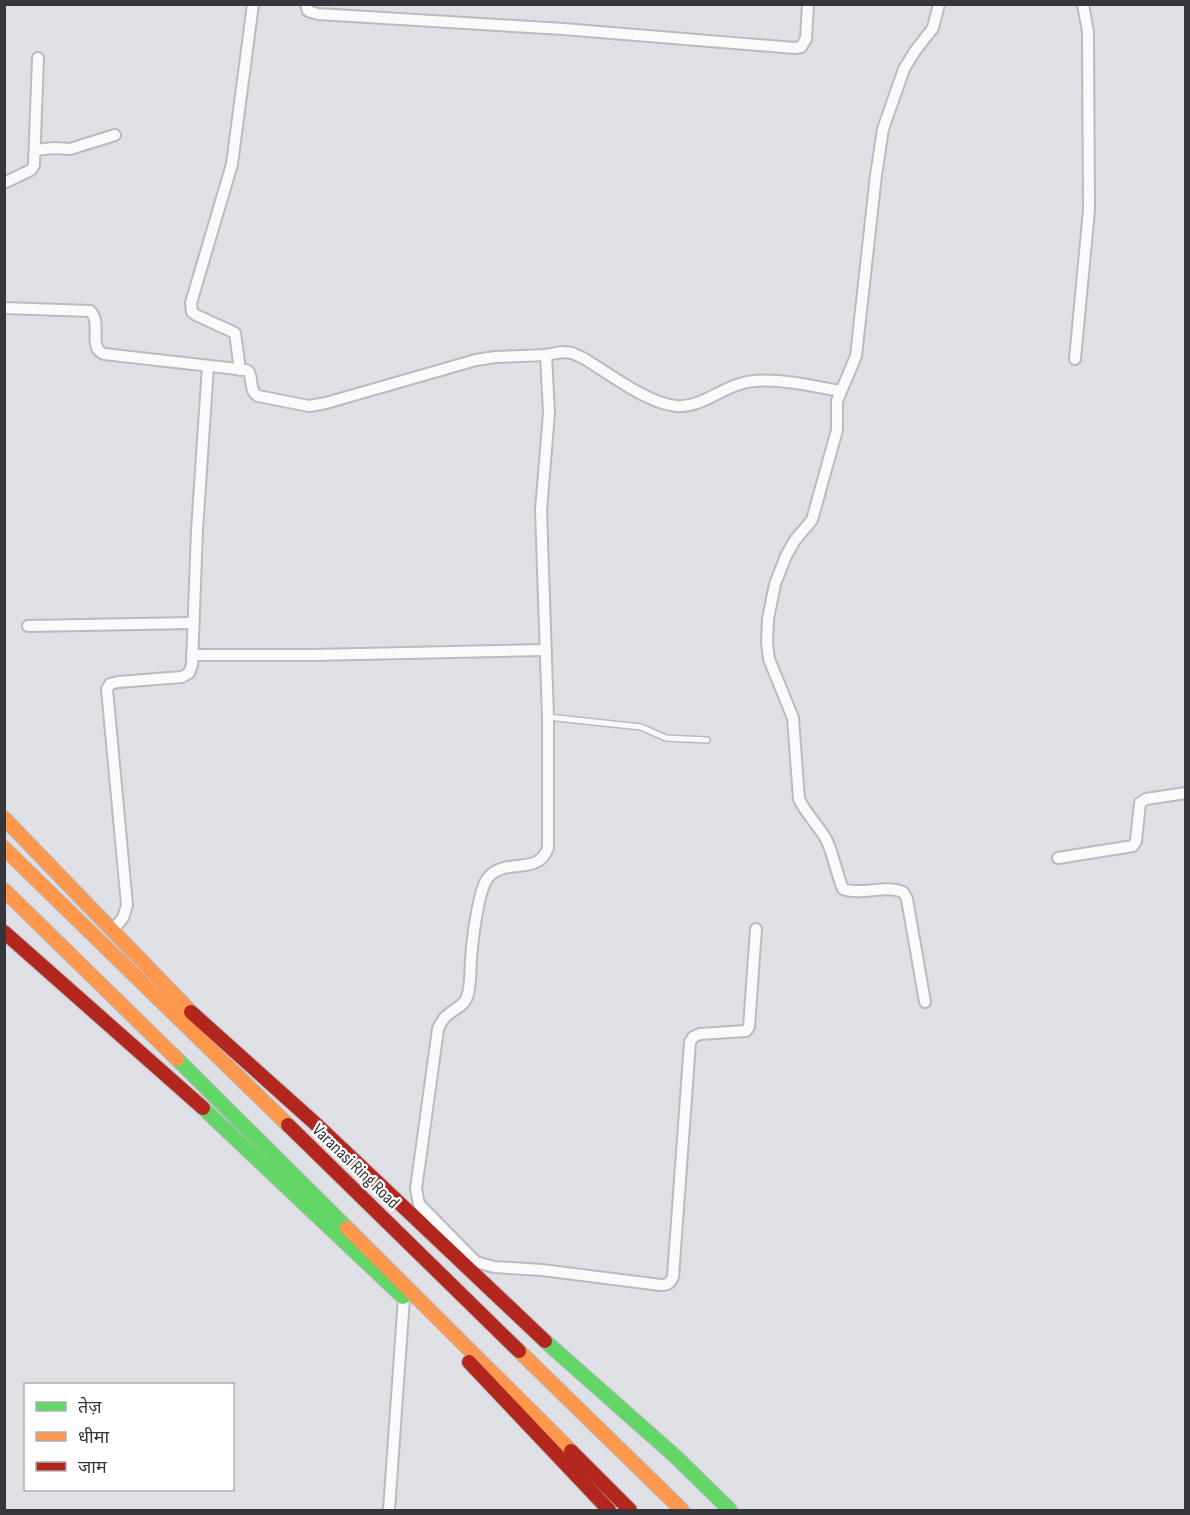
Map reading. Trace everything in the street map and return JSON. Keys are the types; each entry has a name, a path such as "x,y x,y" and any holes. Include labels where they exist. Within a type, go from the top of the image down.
{"main road":[{"path":"4,818 203,1024 318,1126 529,1327 676,1457 730,1510"},
{"name":"Varanasi Ring Road","path":"4,848 681,1510"},
{"path":"4,890 237,1118 630,1510"},
{"path":"4,932 221,1124 404,1298 454,1346 609,1510"}],"street":[{"path":"240,370 235,333 196,315 192,312 191,303 232,164 253,4"},
{"path":"306,4 308,11 318,14 563,29 795,48 801,47 806,39 808,4"},
{"path":"925,1002 907,899 903,892 897,889 857,891 843,889 832,852 799,799 793,718 772,668 767,644 768,619 775,584 795,540 812,520 837,430 837,401 856,356 883,129 904,69 933,28 939,4"},
{"path":"1075,359 1089,210 1088,32 1083,4"},
{"path":"4,183 31,170 34,165 38,58"},
{"path":"36,150 70,149 115,135"},
{"path":"4,308 90,311 96,320 96,347 99,352 249,372 252,377 251,388 258,396 309,406 476,360 562,352 583,358 647,397 666,405 678,406 701,402 738,384 751,381 800,384 840,392"},
{"path":"546,355 549,422 541,510 541,554 548,717 548,848 545,857 538,862 501,869 492,873 486,880 482,891 472,952 467,999 461,1006 442,1018 438,1029 416,1189 419,1204 476,1262 494,1268 542,1270 662,1285 671,1282 690,1042 693,1037 700,1034 746,1031 749,1027 756,929"},
{"path":"112,932 123,918 126,905 107,689 110,684 118,682 182,677 189,673 192,655 208,366"},
{"path":"28,626 192,623"},
{"path":"192,655 546,650"},
{"path":"1058,858 1133,846 1136,842 1140,803 1146,799 1185,793"},
{"path":"389,1510 404,1298"}],"lane":[{"path":"548,717 640,727 666,738 707,740"}],"traffic: fast":[{"path":"177,1059 347,1228"},
{"path":"203,1108 403,1297"},
{"path":"545,1341 676,1457 730,1510"}],"traffic: slow":[{"path":"4,818 191,1012"},
{"path":"4,848 288,1125"},
{"path":"4,890 177,1059"},
{"path":"347,1228 571,1451"},
{"path":"519,1351 682,1510"}],"traffic: jam":[{"path":"4,932 203,1108"},
{"path":"191,1012 318,1126 545,1341"},
{"path":"288,1125 519,1351"},
{"path":"469,1362 609,1510"},
{"path":"571,1451 630,1510"}]}
